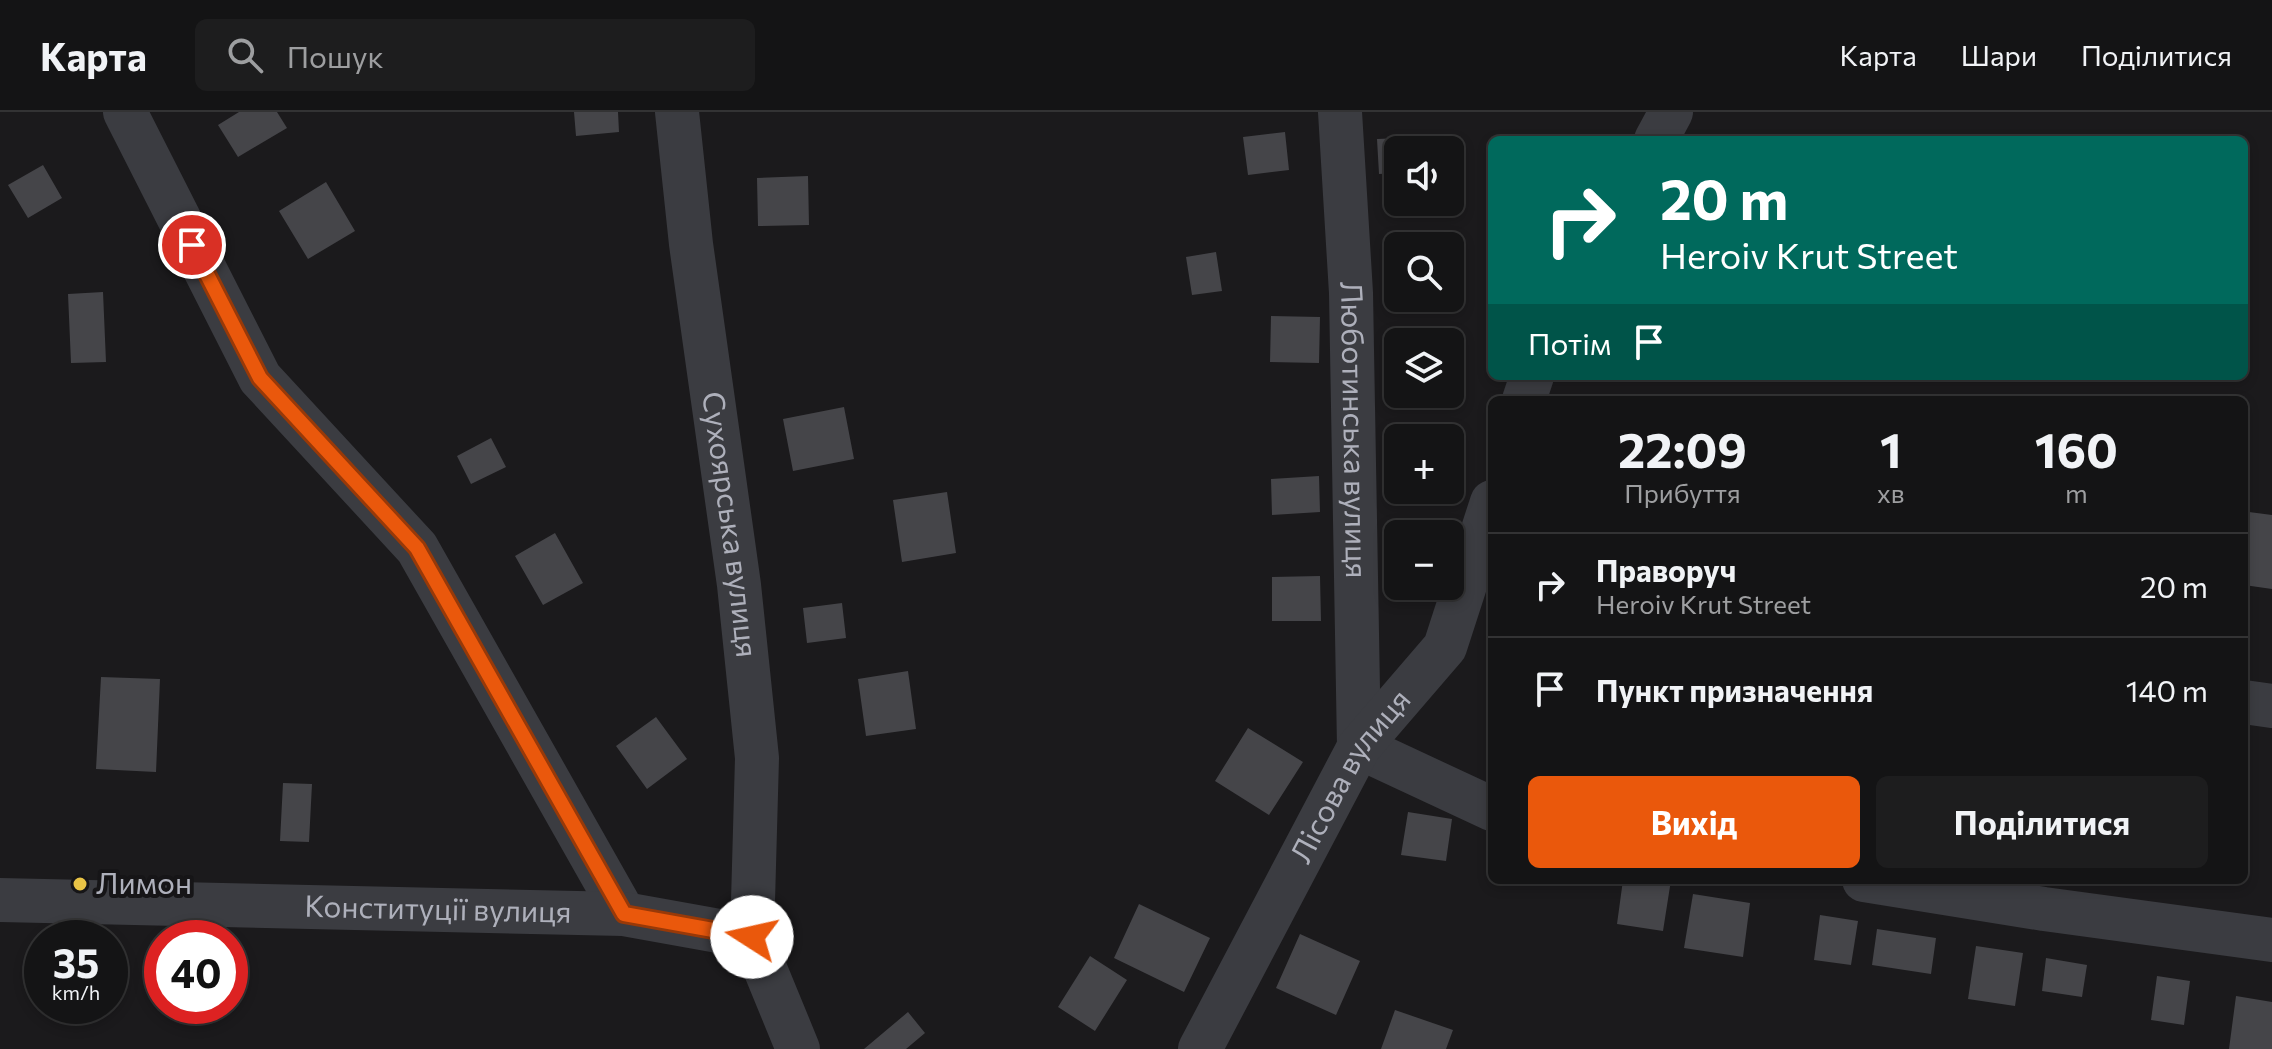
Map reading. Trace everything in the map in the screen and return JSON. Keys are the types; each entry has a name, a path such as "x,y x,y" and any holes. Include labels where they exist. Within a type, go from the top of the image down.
{"street":[{"path":"125,112 260,378 417,548 624,914"},
{"name":"Сухоярська вулиця","path":"677,112 691,244 739,585 757,758 752,937"},
{"name":"Люботинська вулиця","path":"1340,112 1351,293 1359,747"},
{"path":"1658,136 1671,112"},
{"name":"Лісова вулиця","path":"1200,1049 1359,747 1445,647 1478,590 1488,527"},
{"path":"2248,703 2272,706"},
{"path":"1359,747 1488,807"},
{"path":"1889,884 2272,940"},
{"name":"Конституції вулиця","path":"0,900 624,914 752,937"},
{"path":"752,937 798,1049"}],"building":[{"path":"239,112 277,112 287,128 238,157 218,125"},
{"path":"574,112 618,112 619,132 576,136"},
{"path":"1285,132 1289,170 1248,175 1243,137"},
{"path":"1377,139 1384,139 1384,174 1379,174"},
{"path":"43,165 62,198 28,218 8,185"},
{"path":"808,176 809,225 758,226 757,178"},
{"path":"326,182 355,231 308,259 279,211"},
{"path":"1216,252 1222,291 1192,295 1186,257"},
{"path":"103,292 106,362 71,363 68,294"},
{"path":"1271,316 1320,317 1319,363 1270,362"},
{"path":"844,407 854,459 793,471 783,419"},
{"path":"491,438 506,467 471,484 457,456"},
{"path":"1319,476 1320,512 1272,515 1271,479"},
{"path":"947,492 956,553 902,562 893,500"},
{"path":"2249,512 2272,515 2272,589 2248,586"},
{"path":"555,533 583,583 543,605 515,556"},
{"path":"1320,576 1321,621 1272,621 1272,577"},
{"path":"842,603 846,638 807,643 803,608"},
{"path":"908,671 916,729 866,736 858,679"},
{"path":"101,677 160,679 156,772 96,769"},
{"path":"656,717 687,759 647,789 616,746"},
{"path":"1248,728 1303,762 1269,815 1215,781"},
{"path":"283,783 312,784 309,842 280,841"},
{"path":"1408,812 1452,819 1446,861 1401,855"},
{"path":"1622,884 1670,884 1663,931 1617,924"},
{"path":"1693,894 1750,903 1743,957 1684,948"},
{"path":"1139,904 1210,938 1184,992 1114,958"},
{"path":"1820,915 1858,921 1851,965 1814,960"},
{"path":"1877,929 1936,938 1931,974 1872,965"},
{"path":"1300,934 1360,961 1336,1015 1276,988"},
{"path":"1976,946 2023,953 2015,1006 1968,999"},
{"path":"1090,956 1127,980 1095,1031 1058,1007"},
{"path":"2046,958 2087,965 2082,997 2042,991"},
{"path":"2157,976 2190,981 2184,1025 2151,1020"},
{"path":"2236,996 2272,1002 2272,1049 2229,1049"},
{"path":"1395,1010 1453,1030 1446,1049 1381,1049"},
{"path":"908,1012 925,1033 906,1049 864,1049"}],"place":[{"name":"Лимон","path":"80,884"}],"route":[{"path":"192,245 260,378 417,548 624,914 752,937"}]}
